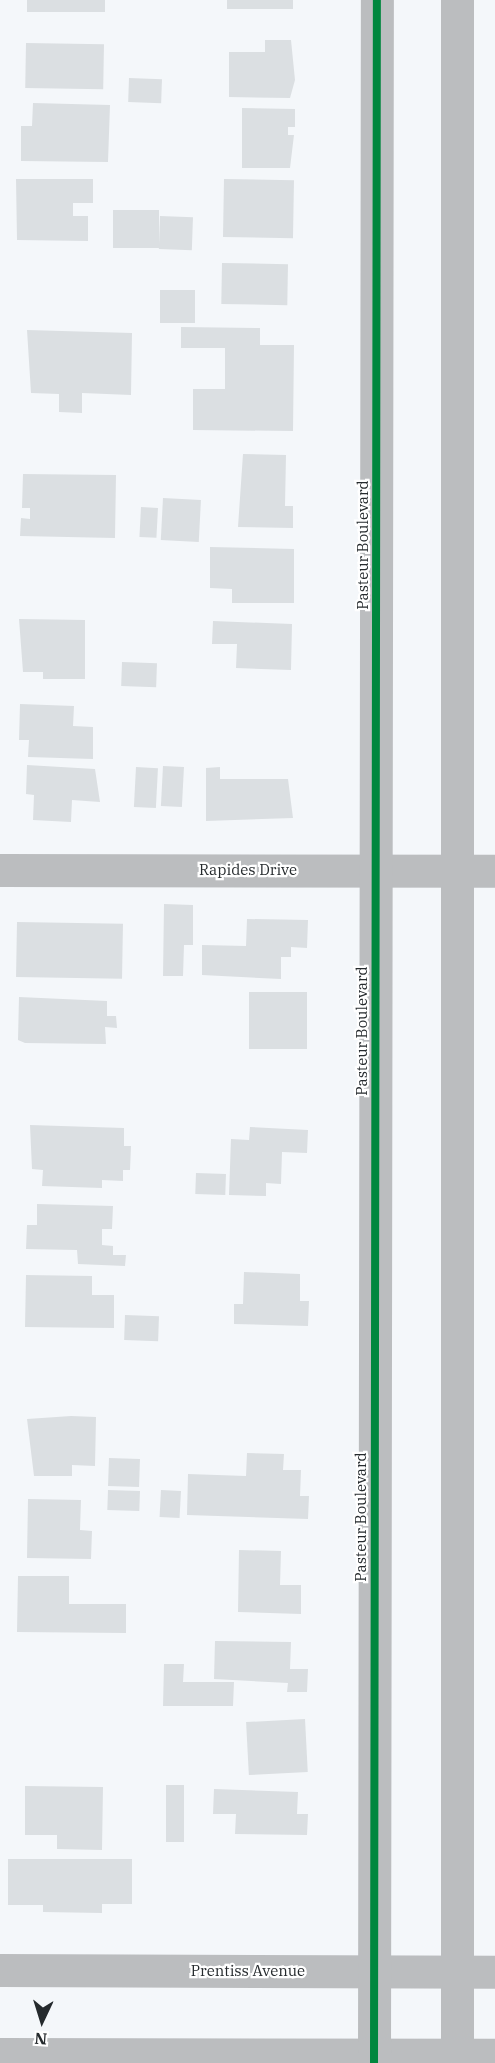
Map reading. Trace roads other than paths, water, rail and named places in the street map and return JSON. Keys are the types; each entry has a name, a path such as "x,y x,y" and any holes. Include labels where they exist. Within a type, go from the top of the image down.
{"street":[{"name":"Pasteur Boulevard","path":"374,2059 377,0"},
{"path":"457,0 457,2059"},
{"name":"Rapides Drive","path":"0,870 495,871"},
{"name":"Prentiss Avenue","path":"0,1970 495,1972"},
{"path":"0,2054 374,2059 457,2059 495,2055"}]}
